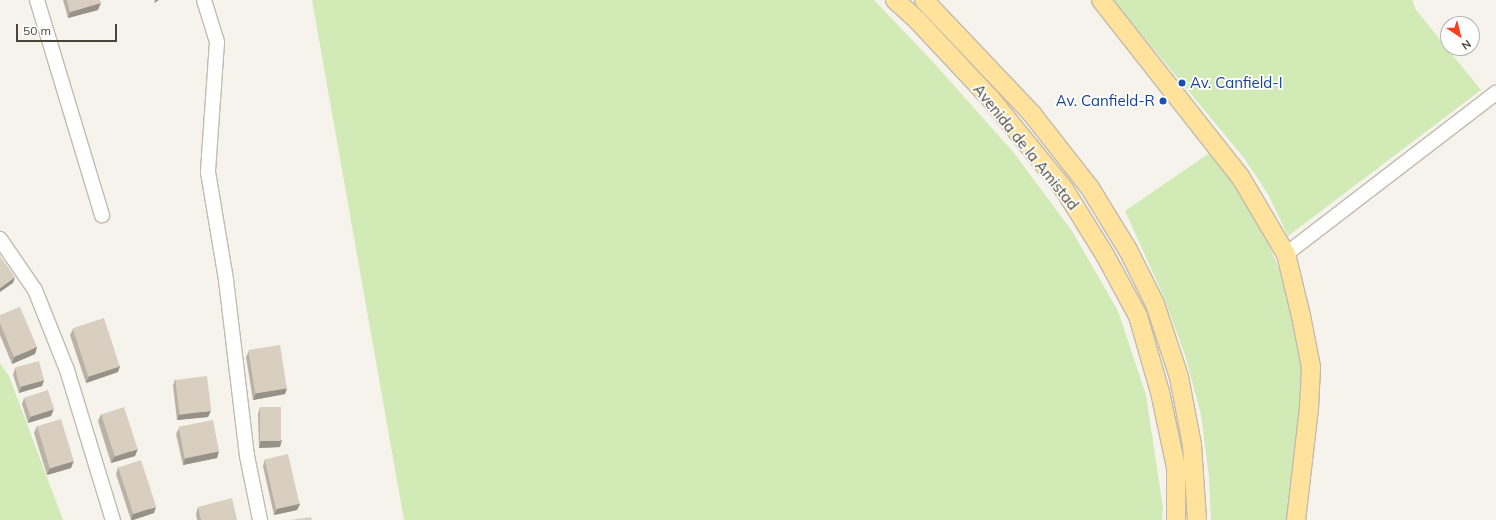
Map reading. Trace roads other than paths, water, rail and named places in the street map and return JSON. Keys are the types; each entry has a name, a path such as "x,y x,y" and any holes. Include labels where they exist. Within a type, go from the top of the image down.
{"main road":[{"name":"Avenida de la Amistad","path":"895,0 917,20 990,98 1064,189 1120,282 1138,316 1160,392 1176,467 1176,520"},
{"name":"Avenida de la Amistad","path":"924,0 1032,114 1090,188 1128,250 1155,304 1179,377 1192,445 1197,520"},
{"path":"1101,0 1241,178 1286,254 1302,316 1311,367 1310,408 1296,520"}],"street":[{"path":"37,0 102,215"},
{"path":"204,0 217,42 208,172 226,280 247,456 260,520"},
{"path":"1286,254 1496,92"},
{"path":"0,238 35,290 38,297 67,370 113,520"}],"place":[{"name":"Av. Canfield-I","path":"1182,83"},
{"name":"Av. Canfield-R","path":"1163,101"}]}
